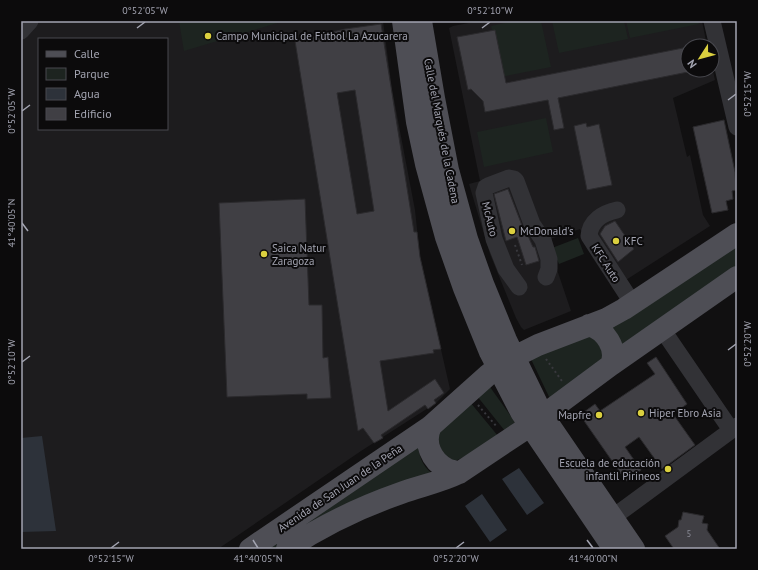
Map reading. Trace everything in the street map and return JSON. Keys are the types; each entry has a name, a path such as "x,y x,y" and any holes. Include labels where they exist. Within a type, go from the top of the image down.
{"main road":[{"name":"Calle del Marqués de la Cadena","path":"404,21 418,122 426,164 437,206 464,288 506,362"},
{"name":"Calle del Marqués de la Cadena","path":"421,21 434,98 455,198 506,362 515,401 536,421"},
{"name":"Avenida de San Juan de la Peña","path":"250,549 431,426 506,362 538,345 606,319 633,304 737,234"},
{"name":"Avenida de San Juan de la Peña","path":"287,549 331,522 357,510 404,492 451,477 499,447 611,365 737,277"},
{"path":"590,325 600,330 610,343 613,356 611,365"},
{"path":"536,421 612,518 634,549"},
{"path":"536,421 614,549"},
{"path":"431,426 427,439 432,454 443,466 459,472"}],"street":[{"path":"21,31 30,21"},
{"path":"712,21 737,127"},
{"name":"McAuto","path":"519,287 507,271 494,239 484,193 486,187 509,178 514,178 516,181 532,224 543,240 550,259 546,277"},
{"name":"KFC Auto","path":"616,210 609,212 593,223 589,236 633,304"},
{"path":"612,518 734,428 662,329"}],"path":[{"path":"515,245 524,271"},
{"path":"538,345 542,354 572,394"},
{"path":"478,405 497,427"}],"shaded area":[{"path":"21,21 383,21 392,89 415,210 420,257 450,389 436,403 361,451 218,549 21,549"},
{"path":"479,21 702,21 705,38 680,38 680,78 715,78 715,80 673,98 687,157 690,155 703,215 710,226 615,287 580,229 547,240 571,311 524,330 516,318 490,254 469,184 480,181 449,28"}],"green space":[{"name":"Campo Municipal de Fútbol La Azucarera","path":"179,21 284,21 184,51"},
{"path":"513,21 541,21 551,67 501,77 491,26"},
{"path":"552,21 624,21 628,39 559,53"},
{"path":"626,21 698,21 699,24 630,38"},
{"path":"546,118 553,152 484,167 477,132"},
{"path":"578,238 584,254 559,264 552,248"},
{"path":"737,243 737,268 619,355 602,326"},
{"path":"586,333 595,338 606,358 552,403 530,357"},
{"path":"490,387 515,422 505,431 477,396"},
{"path":"470,402 498,436 466,456 455,461 442,455 437,434"},
{"path":"417,441 423,463 433,474 277,549 256,549"}],"water":[{"path":"42,436 56,531 21,532 21,438"},
{"path":"519,468 544,503 527,515 502,479"},
{"path":"482,494 507,530 490,542 465,506"}],"building":[{"path":"381,24 414,232 417,232 420,257 441,349 433,350 434,353 380,361 388,411 435,379 444,393 434,400 436,403 428,409 425,405 381,435 383,438 374,443 363,428 358,431 295,41 345,29","holes":["355,90 374,211 357,214 337,93"]},
{"path":"495,30 506,83 680,49 680,74 558,98 564,128 554,130 548,100 485,112 483,101 471,89 468,90 457,37"},
{"path":"724,120 735,172 736,190 732,191 733,199 726,201 728,210 712,213 693,127"},
{"path":"586,123 587,127 599,124 612,185 587,190 574,126"},
{"path":"508,189 523,228 533,247 535,247 539,261 526,265 517,237 506,241 494,194"},
{"name":"Saica Natur Zaragoza","path":"305,199 309,305 322,305 323,358 328,357 331,398 307,399 307,394 227,397 219,203"},
{"path":"615,221 634,249 618,262 600,234 605,226"},
{"path":"656,357 687,404 673,414 695,445 662,469 639,437 625,447 641,470 626,481 580,415 595,404 600,411 655,374 647,363"},
{"path":"683,512 704,516 702,523 708,524 707,530 720,549 674,549 665,536 678,527 679,520 681,520"}],"place":[{"name":"Campo Municipal de Fútbol La Azucarera","path":"208,36"},
{"name":"McDonald's","path":"512,231"},
{"name":"KFC","path":"616,241"},
{"name":"Saica Natur Zaragoza","path":"264,254"},
{"name":"Hiper Ebro Asia","path":"641,413"},
{"name":"Mapfre","path":"599,415"},
{"name":"Escuela de educación infantil Pirineos","path":"668,469"}]}
